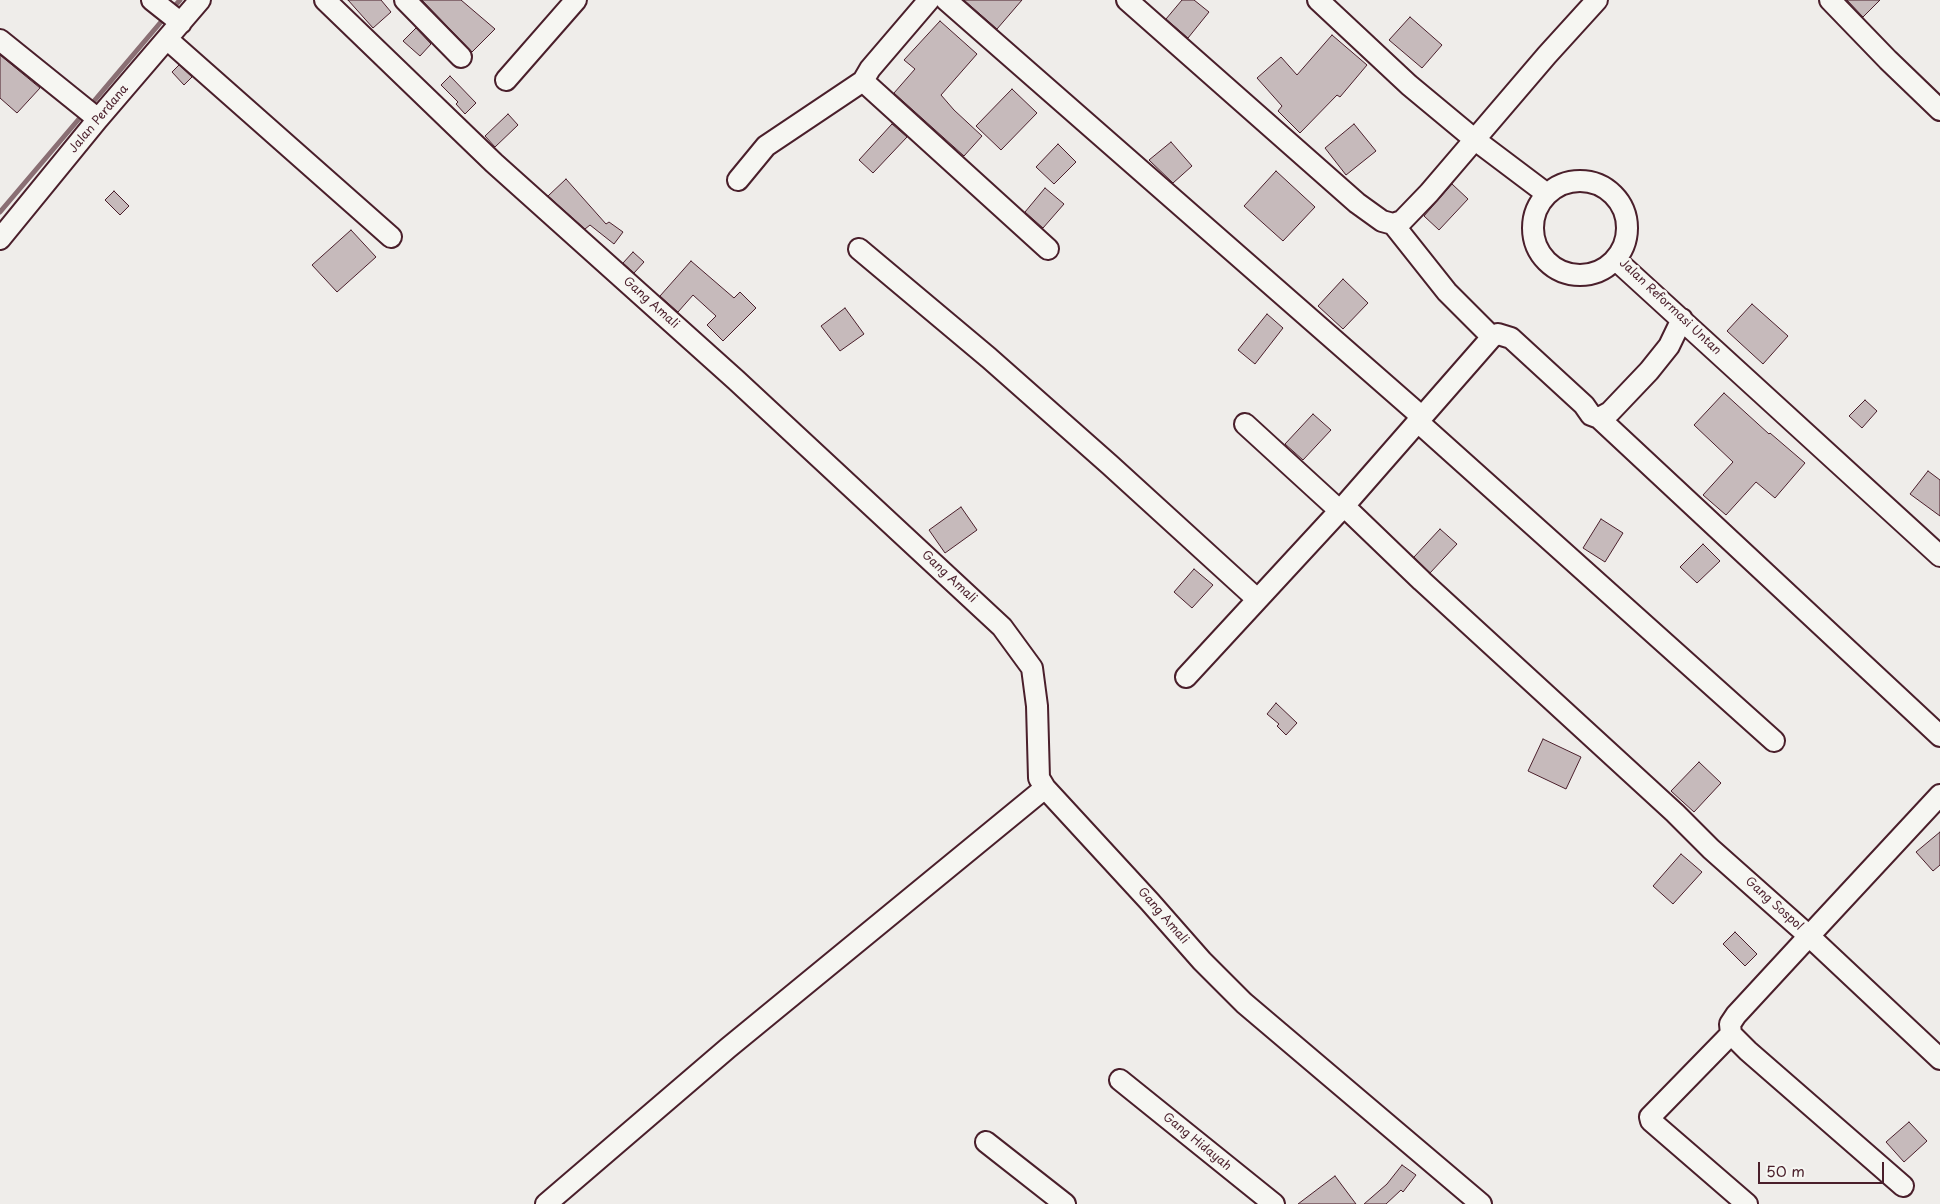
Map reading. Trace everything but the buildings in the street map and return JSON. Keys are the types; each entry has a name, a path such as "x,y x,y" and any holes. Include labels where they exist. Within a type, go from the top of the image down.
{"street":[{"name":"Jalan Perdana","path":"0,240 90,113 167,39 167,12 200,0"},
{"name":"Gang Amali","path":"325,0 494,163 736,380 1002,626 1032,668 1037,706 1038,778 1045,788 1202,961 1244,1003 1481,1204"},
{"path":"404,0 461,57"},
{"path":"506,80 576,0"},
{"path":"738,180 766,146 863,81 870,69 929,0"},
{"path":"946,0 1419,419 1774,741"},
{"path":"1127,0 1357,203 1382,221 1392,224 1402,221 1429,193 1547,55 1598,0"},
{"path":"1318,0 1409,85 1474,139 1547,194 1536,209 1532,228 1536,247 1547,262 1564,273 1582,276 1601,271 1616,260"},
{"path":"1830,0 1940,110"},
{"path":"167,39 391,237"},
{"path":"0,40 90,113"},
{"path":"863,81 1048,249"},
{"name":"Jalan Reformasi Untan","path":"1547,194 1562,184 1580,180 1598,184 1614,194 1624,208 1628,226 1626,244 1616,260 1940,556"},
{"path":"1392,224 1447,292 1492,337"},
{"path":"859,249 1003,371 1257,599"},
{"path":"1599,418 1610,412 1649,371 1669,346 1682,319"},
{"path":"1186,677 1341,508 1492,337 1498,334 1511,338 1584,405 1590,415 1599,418 1940,736"},
{"name":"Gang Sospol","path":"1245,424 1429,587 1620,762 1711,849 1809,936 1940,795"},
{"path":"546,1204 728,1048 1045,788"},
{"path":"1903,1186 1748,1051 1731,1034 1730,1024 1736,1015 1809,936 1940,1059"},
{"path":"1731,1034 1650,1117 1651,1121 1747,1204"},
{"name":"Gang Hidayah","path":"1120,1080 1274,1204"},
{"path":"986,1142 1065,1204"}],"waterway":[{"path":"172,9 180,0"},
{"path":"89,107 166,16"},
{"path":"0,212 84,113"}]}
